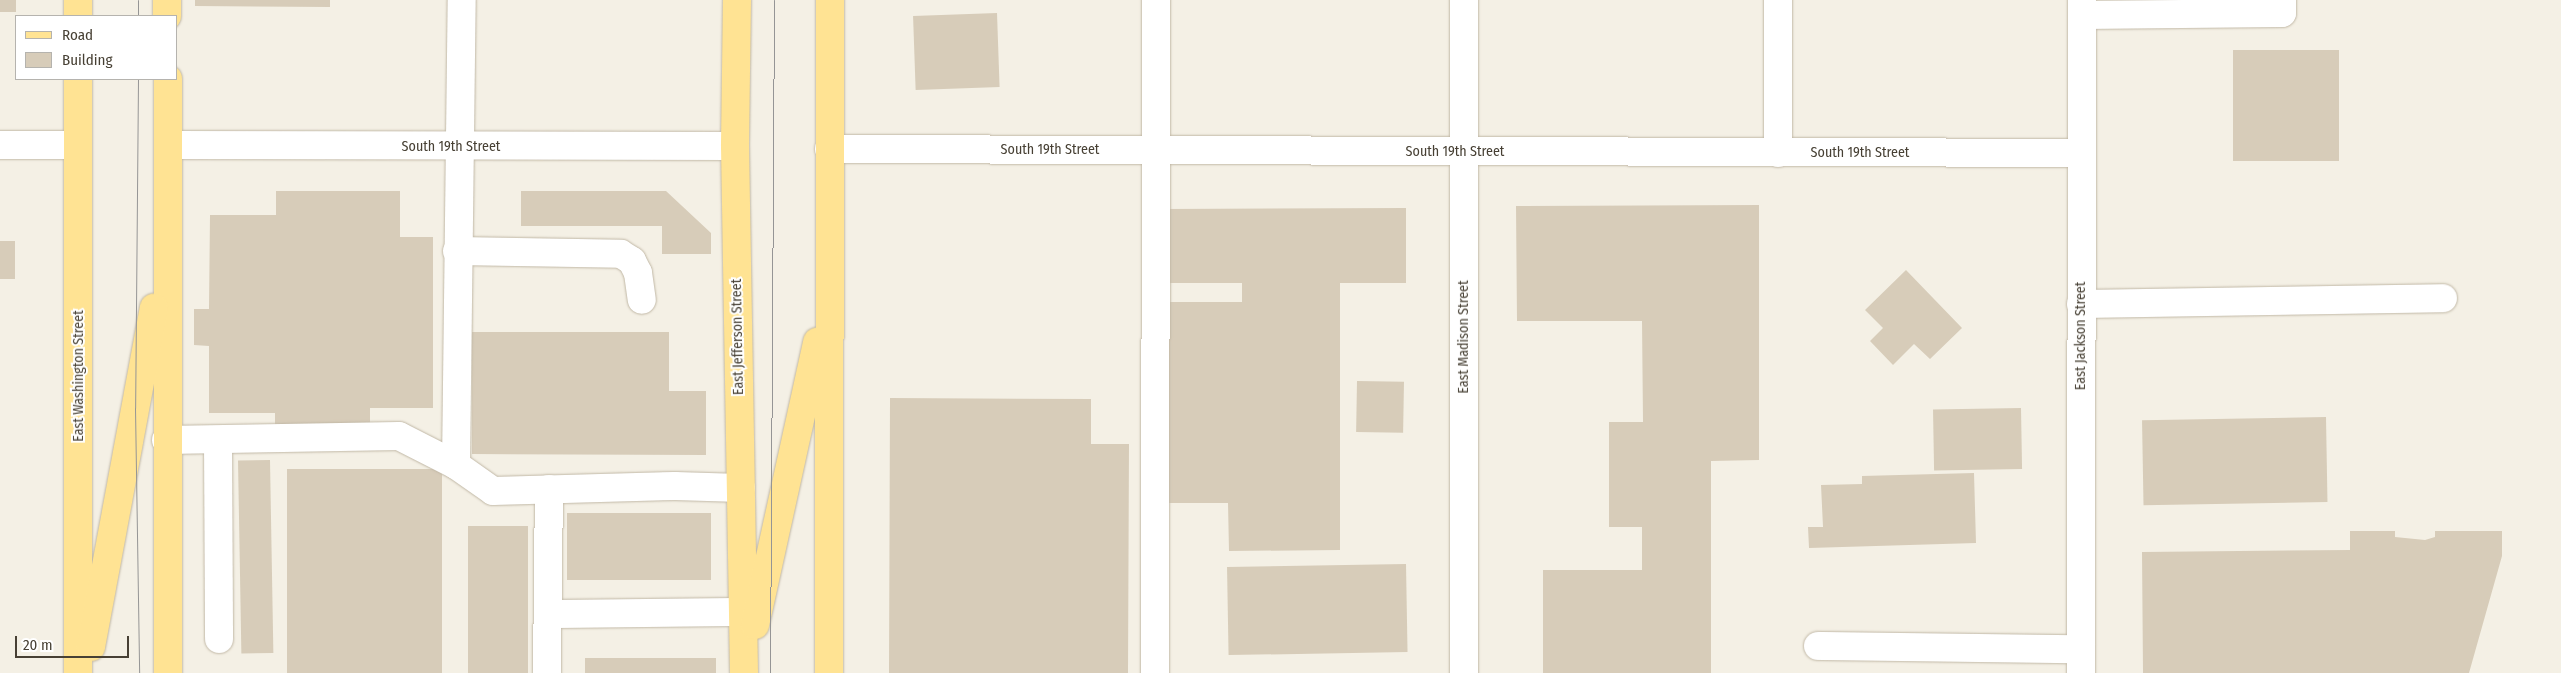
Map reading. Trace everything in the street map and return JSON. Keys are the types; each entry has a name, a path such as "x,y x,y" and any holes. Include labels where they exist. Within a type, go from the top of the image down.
{"main road":[{"path":"78,0 78,15"},
{"path":"167,0 167,15"},
{"name":"East Jefferson Street","path":"737,0 735,146 745,673"},
{"name":"East Jefferson Street","path":"829,673 827,298 830,0"},
{"name":"East Washington Street","path":"78,80 78,673"},
{"path":"168,80 166,243 168,673"},
{"path":"86,673 166,243"},
{"name":"East Jefferson Street","path":"745,673 770,547 827,298"}],"street":[{"path":"456,465 458,251 462,147 462,0"},
{"path":"1155,673 1156,0"},
{"name":"East Madison Street","path":"1464,0 1464,673"},
{"path":"1778,0 1778,152"},
{"path":"2082,8 2282,13 2282,0"},
{"name":"East Jackson Street","path":"2081,661 2082,8"},
{"path":"0,145 78,145"},
{"name":"South 19th Street","path":"168,145 735,146"},
{"name":"South 19th Street","path":"829,149 2082,153"},
{"path":"458,251 621,254 632,261 638,273 642,300"},
{"path":"2082,304 2444,298"},
{"path":"166,440 399,436 456,465 493,490 741,488"},
{"path":"218,440 219,639"},
{"path":"547,673 549,489"},
{"path":"549,614 743,612"},
{"path":"1818,646 2081,661"}],"building":[{"path":"0,0 16,0 16,12 0,12"},
{"path":"195,0 330,0 330,7 195,6"},
{"path":"997,13 1000,87 916,90 913,16"},
{"path":"2233,50 2339,50 2339,161 2233,161"},
{"path":"276,191 400,191 400,237 433,237 433,408 370,408 370,425 275,424 275,413 209,413 209,346 194,345 194,309 209,309 210,215 276,215"},
{"path":"521,191 666,191 711,233 711,254 662,254 662,226 521,226"},
{"path":"1759,205 1759,460 1711,461 1711,673 1543,673 1543,570 1642,570 1642,527 1609,527 1609,422 1643,422 1642,321 1517,321 1516,206"},
{"path":"1406,208 1406,283 1340,283 1340,550 1229,551 1228,503 1168,503 1168,302 1242,302 1242,283 1165,283 1165,209"},
{"path":"0,241 15,241 15,279 0,279"},
{"path":"1906,270 1962,328 1930,359 1914,344 1893,365 1870,341 1883,328 1865,310"},
{"path":"472,332 669,332 669,391 706,391 706,455 472,454"},
{"path":"1357,381 1404,382 1403,433 1356,432"},
{"path":"890,398 1091,399 1091,444 1129,444 1128,673 889,673"},
{"path":"2021,408 2022,469 1934,471 1933,410"},
{"path":"2326,417 2327,502 2144,505 2142,420"},
{"path":"270,460 273,653 241,654 238,461"},
{"path":"287,469 442,469 442,673 287,673"},
{"path":"1974,473 1976,543 1809,548 1808,527 1823,527 1821,485 1862,484 1862,476"},
{"path":"567,513 711,513 711,580 567,580"},
{"path":"468,526 528,526 528,673 468,673"},
{"path":"2350,531 2395,531 2395,537 2425,540 2435,537 2435,531 2502,531 2502,556 2469,673 2143,673 2142,552 2350,550"},
{"path":"1406,564 1408,652 1229,655 1227,567"},
{"path":"585,658 716,658 716,673 585,673"}],"tram line":[{"path":"138,0 138,15"},
{"path":"770,673 774,0"},
{"path":"138,80 135,408 139,673"}]}
